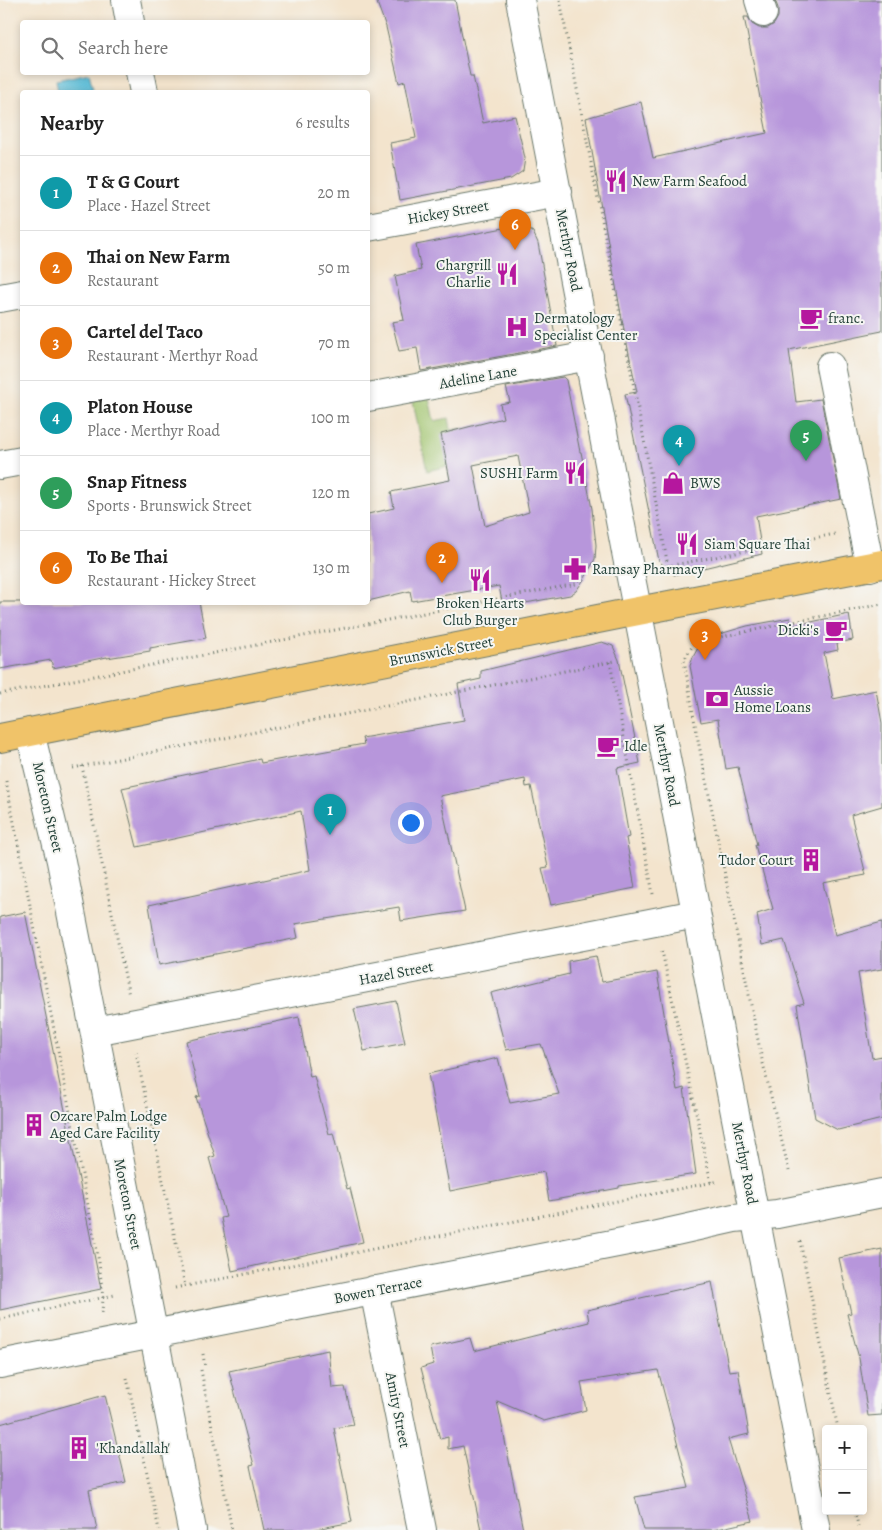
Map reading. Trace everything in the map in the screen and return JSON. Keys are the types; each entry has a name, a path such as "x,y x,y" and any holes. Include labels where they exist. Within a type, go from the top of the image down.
{"main road":[{"name":"Brunswick Street","path":"0,738 876,565"}],"street":[{"path":"126,0 130,20"},
{"name":"Merthyr Road","path":"520,0 816,1530"},
{"path":"141,75 144,90"},
{"name":"Hickey Street","path":"370,227 558,192"},
{"path":"0,298 20,294"},
{"name":"Adeline Lane","path":"370,397 589,356"},
{"path":"830,366 863,528 876,565"},
{"path":"0,465 20,461"},
{"name":"Moreton Street","path":"30,732 61,861 192,1530"},
{"name":"Hazel Street","path":"95,1031 696,914"},
{"name":"Bowen Terrace","path":"0,1364 653,1236 734,1218 777,1214 882,1193"},
{"name":"Amity Street","path":"374,1290 422,1530"}],"path":[{"path":"560,0 668,566 863,528"},
{"path":"0,694 576,584 584,574"},
{"path":"789,1171 761,1056 696,730 684,660 695,642 882,604"},
{"path":"683,654 689,652"},
{"path":"73,768 615,661"},
{"path":"610,662 654,897"},
{"path":"82,766 130,1002"},
{"path":"0,782 15,779"},
{"path":"6,781 95,1243 103,1298 102,1313"},
{"path":"661,944 711,1183"},
{"path":"136,1049 186,1286"},
{"path":"175,1288 720,1181"},
{"path":"800,1241 837,1425"},
{"path":"192,1285 194,1291"},
{"path":"0,1319 115,1295"},
{"path":"203,1354 203,1369 232,1530"},
{"path":"127,1378 158,1530"},
{"path":"856,1515 859,1530"}],"green space":[{"path":"428,393 434,421 449,418 451,430 465,428 448,466 427,471 412,396"}],"water":[{"path":"90,75 93,89 58,90 56,80"}],"building":[{"path":"376,0 455,0 470,76 473,76 483,123 515,116 525,158 523,171 511,179 400,200 390,143 416,138 405,81 399,83 386,27"},
{"path":"775,0 882,0 882,331 789,350 796,402 821,399 841,499 756,516 762,554 674,575 659,561 625,394 637,392 622,320 586,118 641,102 653,158 767,133 744,17 748,17 752,24 759,28 768,28 774,24 778,17 778,8"},
{"path":"514,226 525,227 533,232 538,243 557,346 421,371 417,348 399,351 392,322 404,320 395,276 421,270 416,245"},
{"path":"563,377 566,380 592,509 596,545 595,559 576,591 570,595 503,607 499,586 412,601 410,591 370,601 370,514 394,508 391,492 450,480 441,434 503,418 500,404 510,402 506,387","holes":["518,456 529,512 485,526 473,465"]},
{"path":"0,602 20,602 20,605 200,605 206,638 150,648 150,651 107,657 53,668 51,660 0,669"},
{"path":"849,614 853,640 837,643 838,650 824,653 833,699 876,690 882,723 882,806 851,815 866,875 823,883 835,935 882,922 882,969 858,973 872,1058 882,1056 882,1119 838,1130 815,1118 797,1005 804,1003 784,940 762,945 757,914 773,909 755,845 757,845 738,767 726,769 718,719 701,722 690,666 698,648 713,636 747,626 790,618 792,626"},
{"path":"602,642 613,646 619,660 640,763 617,768 629,837 626,838 635,888 551,905 542,868 548,867 531,786 526,787 525,779 440,796 465,911 401,921 399,907 295,924 298,938 159,965 149,905 310,870 301,811 137,847 122,788 260,759 261,763 364,744 362,738 464,720 458,684 481,679 481,671"},
{"name":"Ozcare Palm Lodge Aged Care Facility","path":"25,912 101,1289 0,1310 0,917"},
{"path":"596,956 602,982 657,972 677,1090 684,1088 696,1174 619,1186 619,1188 549,1201 544,1172 450,1191 428,1074 498,1058 510,1103 559,1094 541,1044 506,1050 491,993 569,974 568,961"},
{"path":"396,1001 405,1043 364,1051 354,1009"},
{"path":"299,1017 310,1077 314,1076 329,1134 333,1133 347,1189 350,1188 363,1242 232,1271 221,1218 226,1217 209,1158 215,1156 196,1097 200,1096 186,1041"},
{"path":"882,1249 882,1415 868,1416 859,1358 847,1314 851,1313 839,1258"},
{"path":"712,1282 729,1371 738,1370 749,1434 728,1439 753,1521 713,1530 644,1530 635,1497 689,1488 658,1370 581,1382 586,1410 544,1421 497,1401 523,1530 481,1530 463,1446 448,1449 448,1437 440,1439 421,1368 433,1364 430,1347 470,1338 474,1351 589,1322 587,1310"},
{"path":"328,1350 332,1388 345,1387 354,1425 334,1428 352,1522 311,1530 264,1530 250,1466 254,1465 229,1371"},
{"name":"'Khandallah'","path":"105,1395 126,1482 89,1490 97,1530 0,1530 0,1424"}],"place":[{"name":"New Farm Seafood","path":"616,181"},
{"name":"To Be Thai","path":"515,250"},
{"name":"Chargrill Charlie","path":"507,274"},
{"name":"franc.","path":"811,318"},
{"name":"Dermatology Specialist Center","path":"517,327"},
{"name":"Snap Fitness","path":"806,461"},
{"name":"Platon House","path":"679,466"},
{"name":"SUSHI Farm","path":"575,473"},
{"name":"BWS","path":"673,483"},
{"name":"Siam Square Thai","path":"687,544"},
{"name":"Ramsay Pharmacy","path":"575,569"},
{"name":"Broken Hearts Club Burger","path":"480,580"},
{"name":"Thai on New Farm","path":"442,583"},
{"name":"Dicki's","path":"836,630"},
{"name":"Cartel del Taco","path":"705,660"},
{"name":"Aussie Home Loans","path":"717,699"},
{"name":"Idle","path":"608,746"},
{"name":"T & G Court","path":"330,835"},
{"name":"Tudor Court","path":"811,860"},
{"name":"Ozcare Palm Lodge Aged Care Facility","path":"34,1125"},
{"name":"'Khandallah'","path":"79,1448"}]}
